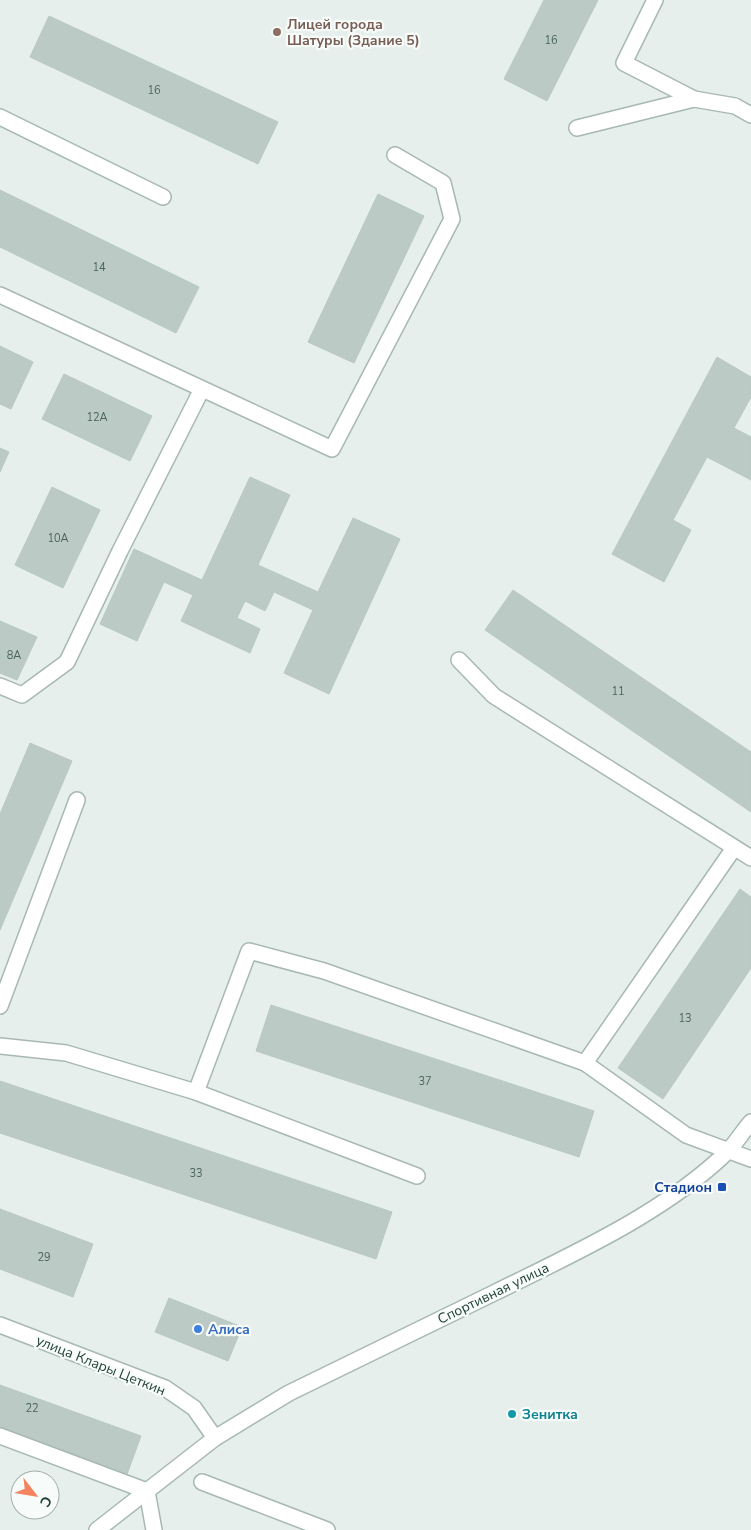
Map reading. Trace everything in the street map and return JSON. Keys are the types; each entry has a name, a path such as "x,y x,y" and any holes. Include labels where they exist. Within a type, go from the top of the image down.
{"street":[{"path":"655,0 624,63 694,99 735,106 751,115"},
{"path":"578,128 694,99"},
{"path":"0,116 163,197"},
{"path":"0,295 332,449 452,219 443,183 395,154"},
{"path":"0,686 22,696 67,662 120,551 202,389"},
{"path":"459,660 494,696 751,858"},
{"path":"0,1006 77,800"},
{"path":"585,1063 734,848"},
{"path":"196,1092 249,951 324,972 585,1063 686,1135 751,1159"},
{"path":"0,1046 66,1053 196,1092 417,1176"},
{"name":"Спортивная улица","path":"97,1530 215,1438 289,1393 545,1267 643,1215 695,1180 729,1150 751,1122"},
{"name":"улица Клары Цеткин","path":"0,1325 165,1388 194,1408 215,1438"},
{"path":"0,1436 147,1491 154,1530"},
{"path":"202,1482 327,1530"}],"building":[{"path":"544,0 598,0 547,101 504,79"},
{"path":"49,16 278,122 258,164 30,57"},
{"path":"0,190 199,287 176,333 0,247"},
{"path":"378,194 424,216 354,363 308,342"},
{"path":"0,346 33,362 11,409 0,404"},
{"path":"717,357 751,377 751,397 734,428 751,437 751,480 707,457 673,520 691,530 664,582 612,554"},
{"path":"64,374 152,416 130,461 42,419"},
{"path":"0,448 9,452 0,472"},
{"path":"250,477 290,495 258,565 318,592 353,518 400,539 329,694 284,673 313,610 274,592 265,611 245,601 237,618 260,629 250,653 181,621 193,595 164,582 137,641 100,624 134,549 202,580"},
{"path":"52,487 100,510 63,588 15,565"},
{"path":"513,590 751,752 751,812 485,630"},
{"path":"0,621 37,637 17,680 0,673"},
{"path":"30,743 72,761 0,930 0,814"},
{"path":"740,889 751,897 751,968 663,1099 618,1068"},
{"path":"271,1005 594,1111 579,1157 256,1051"},
{"path":"0,1081 392,1212 376,1259 0,1133"},
{"path":"0,1209 93,1244 73,1297 0,1269"},
{"name":"Алиса","path":"169,1298 242,1327 228,1361 155,1332"},
{"path":"0,1385 141,1436 126,1477 0,1431"}],"place":[{"name":"Лицей города Шатуры (Здание 5)","path":"277,32"},
{"name":"Стадион","path":"722,1187"},
{"name":"Алиса","path":"198,1329"},
{"name":"Зенитка","path":"512,1414"}]}
